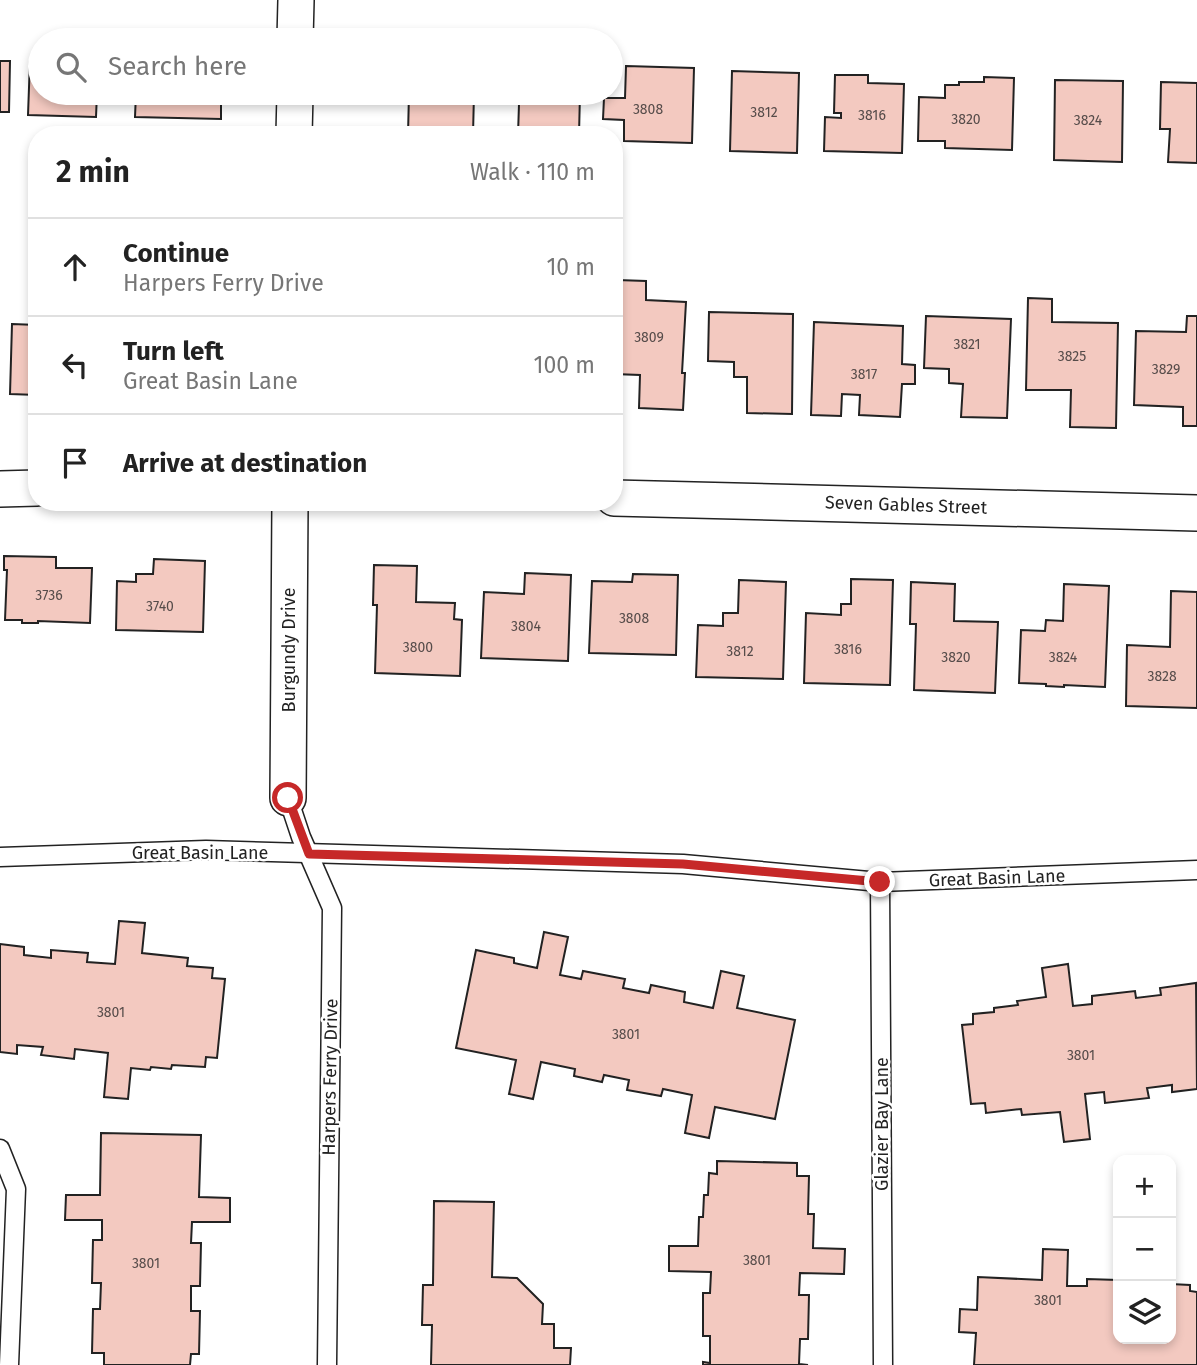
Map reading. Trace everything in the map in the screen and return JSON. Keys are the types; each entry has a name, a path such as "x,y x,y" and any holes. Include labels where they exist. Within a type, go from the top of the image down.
{"street":[{"path":"295,28 296,0"},
{"path":"294,126 295,105"},
{"path":"0,489 28,488"},
{"name":"Seven Gables Street","path":"623,498 1197,513"},
{"name":"Burgundy Drive","path":"288,798 290,511"}],"lane":[{"name":"Harpers Ferry Drive","path":"288,798 332,908 327,1365"},
{"name":"Great Basin Lane","path":"0,857 206,850 683,864 880,882 1197,870"},
{"name":"Glazier Bay Lane","path":"880,882 883,1365"},
{"path":"0,1149 16,1189 9,1365"}],"building":[{"path":"0,61 10,61 9,112 0,112"},
{"path":"626,66 694,68 692,143 624,141 624,120 603,119 604,105 623,105"},
{"path":"732,71 799,73 797,153 730,151"},
{"path":"835,75 868,75 868,83 904,84 902,153 824,151 825,117 841,118 841,113 834,113"},
{"path":"984,77 1014,78 1012,150 945,148 945,141 918,141 919,97 945,98 945,85 984,82"},
{"path":"1055,80 1123,81 1122,162 1054,160"},
{"path":"1161,82 1197,83 1197,163 1168,162 1170,129 1160,129"},
{"path":"28,105 96,105 96,117 28,115"},
{"path":"136,105 221,105 221,119 135,117"},
{"path":"409,105 474,105 473,126 408,126"},
{"path":"519,105 580,105 579,126 518,126"},
{"path":"623,280 646,281 646,300 686,302 683,410 639,408 640,375 623,374"},
{"path":"1028,298 1052,299 1052,322 1118,323 1116,428 1070,427 1071,390 1026,390"},
{"path":"709,312 793,314 792,414 747,413 747,377 734,377 734,362 708,361"},
{"path":"926,316 1011,319 1007,418 961,417 963,384 949,383 949,369 924,368"},
{"path":"1187,316 1197,316 1197,426 1183,426 1183,407 1134,405 1136,331 1186,332"},
{"path":"814,322 903,326 902,364 915,365 915,384 902,384 900,417 859,415 860,395 842,394 841,416 811,415"},
{"path":"12,324 28,325 28,395 10,394"},
{"path":"4,556 56,557 56,568 92,568 90,623 22,623 22,620 5,620 7,570 4,570"},
{"path":"154,559 205,561 203,632 116,630 117,581 136,582 136,574 153,574"},
{"path":"374,565 417,566 416,602 455,603 454,619 462,620 460,676 375,673 377,605 373,605"},
{"path":"525,573 571,575 568,661 481,658 484,592 524,594"},
{"path":"633,574 678,575 676,655 589,653 592,581 632,582"},
{"path":"851,579 893,580 890,685 804,683 806,613 841,615 841,604 851,604"},
{"path":"739,580 786,582 783,679 696,677 698,625 723,626 723,613 738,613"},
{"path":"911,582 955,584 954,621 998,622 995,693 914,690 916,624 910,624"},
{"path":"1064,584 1109,586 1105,687 1019,683 1021,630 1045,631 1046,620 1063,621"},
{"path":"1171,591 1197,592 1197,708 1126,706 1127,645 1170,647"},
{"path":"119,921 145,923 142,953 188,958 187,966 213,968 212,978 225,979 217,1058 206,1057 205,1067 172,1065 171,1069 131,1068 128,1099 104,1097 108,1053 75,1049 74,1059 41,1055 43,1047 17,1045 17,1054 0,1052 0,944 24,947 24,955 51,958 51,950 88,953 87,962 115,964"},
{"path":"544,932 568,937 560,975 581,979 583,971 625,979 623,988 649,993 651,985 685,992 684,1002 713,1008 721,971 744,976 737,1008 795,1020 775,1119 715,1107 709,1138 685,1133 692,1095 663,1089 661,1096 627,1090 629,1080 604,1075 602,1082 574,1076 575,1069 541,1062 533,1099 509,1094 516,1060 456,1048 476,950 514,958 514,963 537,968"},
{"path":"1068,964 1073,1006 1092,1004 1092,996 1135,991 1136,998 1161,995 1160,988 1196,983 1197,1089 1172,1092 1172,1085 1147,1088 1149,1098 1105,1103 1104,1092 1085,1094 1090,1139 1064,1142 1060,1112 1022,1115 1021,1109 986,1113 985,1103 971,1104 962,1025 973,1024 973,1014 994,1012 994,1008 1018,1005 1017,1001 1046,997 1042,968"},
{"path":"101,1133 201,1135 199,1197 230,1198 230,1222 192,1222 191,1243 201,1243 200,1286 191,1286 191,1311 200,1311 199,1354 191,1354 190,1365 104,1365 104,1353 92,1353 93,1309 100,1309 101,1283 92,1283 93,1240 102,1240 102,1220 65,1220 66,1195 100,1195"},
{"path":"717,1161 797,1163 797,1176 809,1176 808,1214 814,1214 813,1248 845,1249 844,1274 800,1273 799,1295 809,1295 808,1339 800,1339 799,1364 808,1365 703,1365 703,1362 710,1363 710,1336 703,1336 703,1293 710,1293 711,1272 669,1271 669,1246 698,1246 699,1217 703,1217 704,1195 708,1195 709,1173 717,1174"},
{"path":"434,1201 494,1202 492,1277 517,1278 543,1304 542,1324 554,1324 554,1348 571,1348 570,1365 431,1365 432,1325 422,1325 423,1285 433,1285"},
{"path":"1043,1249 1068,1250 1067,1286 1087,1286 1087,1279 1113,1280 1113,1344 1176,1344 1176,1284 1190,1285 1190,1291 1197,1292 1197,1365 974,1365 976,1333 959,1332 960,1309 977,1310 978,1277 1042,1280"}],"route":[{"path":"288,798 309,854 683,864 880,882"}]}
